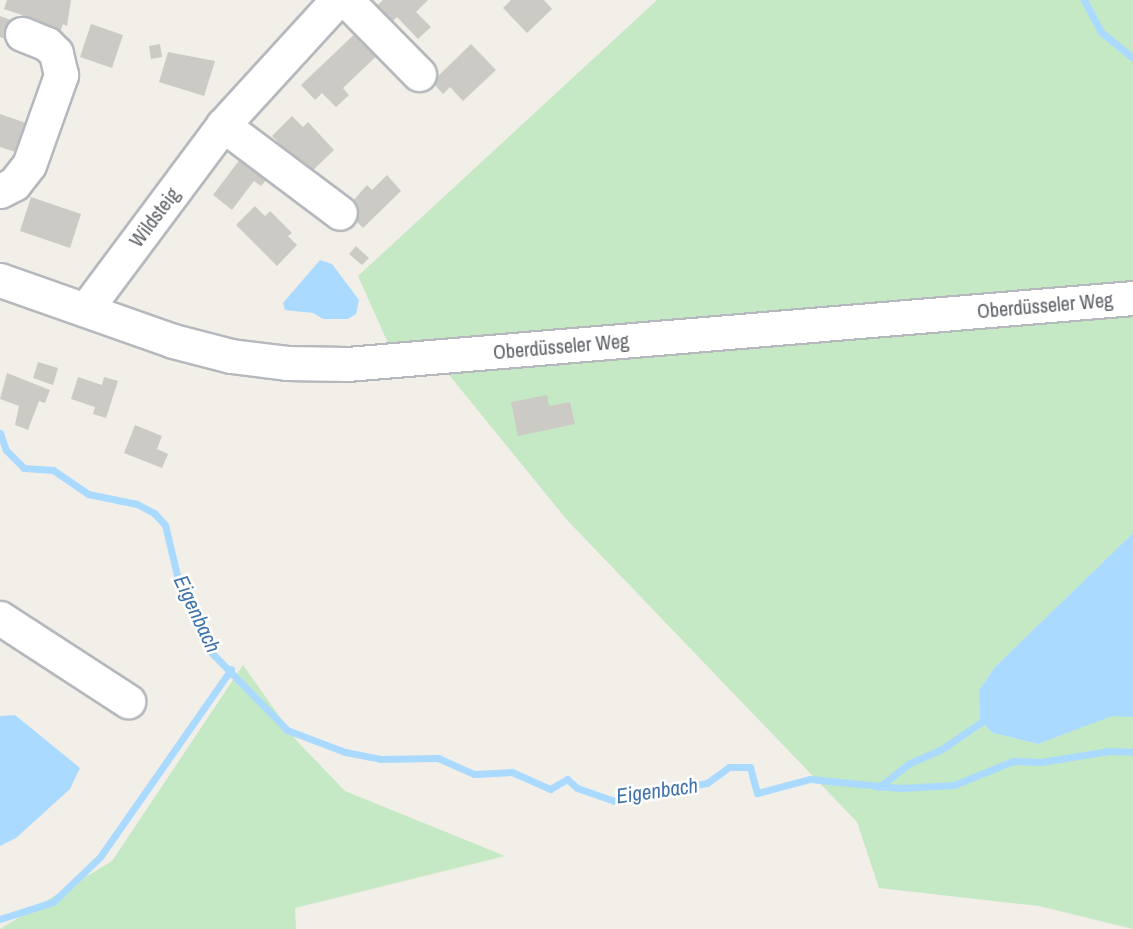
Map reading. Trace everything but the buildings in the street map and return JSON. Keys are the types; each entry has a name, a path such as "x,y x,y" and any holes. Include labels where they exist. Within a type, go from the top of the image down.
{"street":[{"name":"Wildsteig","path":"86,309 223,125 337,0"},
{"path":"346,0 418,74"},
{"path":"0,191 14,184 30,165 61,75 60,64 51,48 22,34"},
{"path":"223,125 340,213"},
{"name":"Oberdüsseler Weg","path":"0,280 231,356 287,363 347,364 1133,298"},
{"path":"0,618 128,701"}],"green space":[{"path":"657,0 1133,0 1133,533 995,667 979,690 980,721 993,733 1038,744 1113,715 1133,717 1133,929 1039,906 879,888 857,822 567,520 441,365 388,343 358,276"},
{"path":"243,665 296,740 345,791 505,856 295,908 296,929 0,929 112,861"}],"water":[{"path":"320,260 332,264 359,300 356,314 348,319 323,319 313,313 285,310 283,303"},
{"path":"1133,533 1133,717 1112,716 1038,744 993,733 980,721 979,690 995,667"},
{"path":"15,715 80,768 70,789 16,838 0,846 0,716"}],"waterway":[{"path":"1084,0 1101,32 1133,58"},
{"name":"Eigenbach","path":"0,433 6,450 24,468 53,470 88,494 137,504 154,513 165,525 177,575 191,594 209,650 287,730 345,752 380,759 438,758 474,774 512,772 550,789 567,779 577,788 614,801 707,783 729,767 750,767 757,793 810,779 900,788 954,785 1013,761 1041,762 1109,751 1133,752"},
{"path":"0,919 53,902 100,857 231,669"},
{"path":"879,787 908,764 942,749 987,718"}]}
